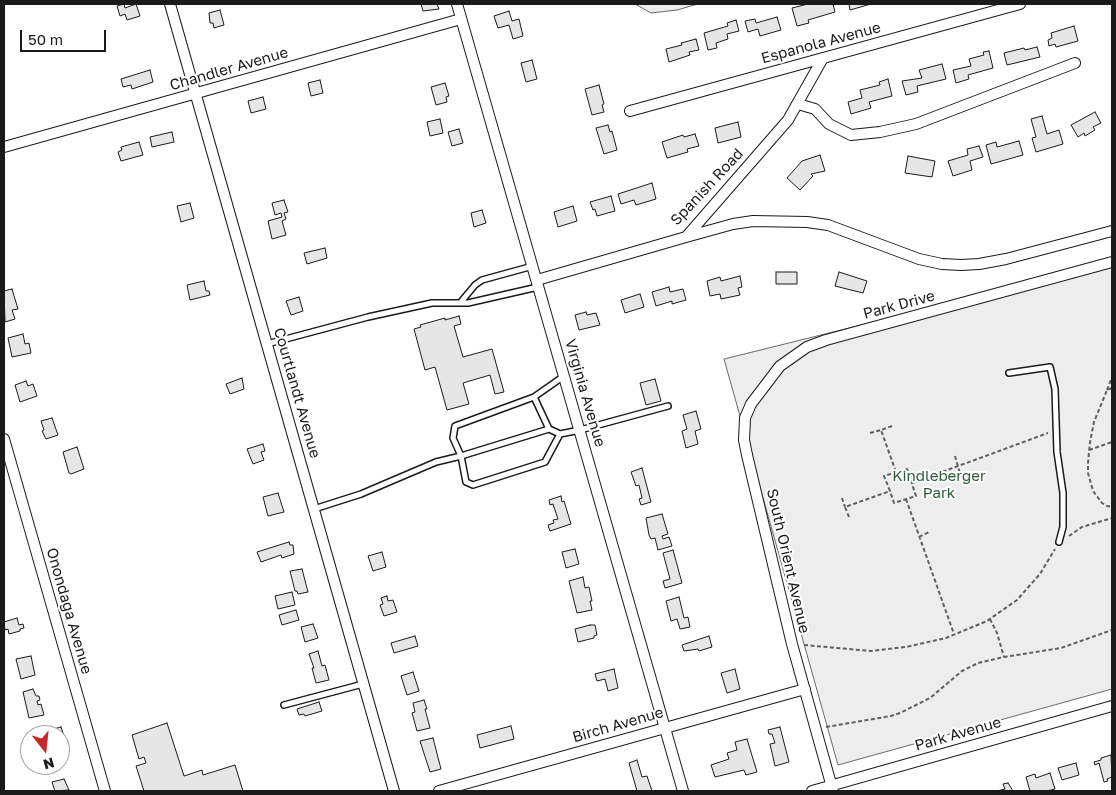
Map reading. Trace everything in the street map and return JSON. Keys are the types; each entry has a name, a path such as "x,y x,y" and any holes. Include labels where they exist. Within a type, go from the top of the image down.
{"street":[{"name":"Courtlandt Avenue","path":"170,4 394,791"},
{"name":"Virginia Avenue","path":"457,4 683,791"},
{"name":"Espanola Avenue","path":"630,111 1020,4"},
{"name":"Chandler Avenue","path":"4,147 462,19"},
{"name":"Spanish Road","path":"538,284 686,237 788,120 823,58"},
{"path":"798,104 815,109 829,124 851,136 880,132 916,124 1075,63"},
{"path":"686,237 733,224 754,221 807,222 828,225 919,259 942,264 961,265 1006,259 1112,231"},
{"name":"Park Drive","path":"744,440 745,418 751,404 780,366 807,347 826,340 1112,262"},
{"name":"Onondaga Avenue","path":"4,439 105,791"},
{"name":"South Orient Avenue","path":"744,440 792,644 832,788"},
{"name":"Birch Avenue","path":"439,791 805,689"},
{"name":"Park Avenue","path":"812,791 832,788 1112,706"}],"lane":[{"path":"460,303 474,285 482,280 533,266"},
{"path":"267,344 368,317 432,303 468,303 538,284"},
{"path":"1009,373 1050,367 1055,389 1056,430 1063,493 1063,527 1060,542"},
{"path":"560,434 545,462 473,486 466,482 461,456 453,438 455,426 534,397 564,376"},
{"path":"534,397 549,429 560,434 668,406"},
{"path":"314,509 361,494 436,462 549,429"},
{"path":"284,705 364,683"}],"path":[{"path":"1112,376 1094,422 1089,450 1088,473 1093,491 1102,503 1112,507"},
{"path":"1107,390 1112,388"},
{"path":"870,433 892,426"},
{"path":"881,430 896,472"},
{"path":"912,483 1056,430"},
{"path":"1089,450 1112,442"},
{"path":"955,456 962,477"},
{"path":"907,469 916,496 894,503 884,476 896,472 907,469"},
{"path":"845,506 890,491"},
{"path":"842,498 849,517"},
{"path":"906,500 954,634"},
{"path":"792,644 871,651 906,647 954,634 990,618 1017,600 1040,574 1060,542 1082,527 1112,518"},
{"path":"919,537 930,532"},
{"path":"990,618 998,633 1004,656"},
{"path":"816,728 891,716 930,698 951,679 970,667 1004,656 1061,648 1112,630"}],"shaded area":[{"path":"635,4 698,4 677,10 651,13"},
{"name":"Kindleberger Park","path":"1112,263 1112,689 838,765 724,359"}],"building":[{"path":"124,4 125,8 136,4 140,16 127,20 125,14 120,16 117,6"},
{"path":"421,4 437,4 439,9 423,11"},
{"path":"808,4 833,4 835,12 808,20 809,23 797,26 792,8"},
{"path":"849,4 871,4 850,10"},
{"path":"220,10 224,25 214,28 213,23 210,23 209,13"},
{"path":"509,11 512,21 519,19 523,36 513,39 509,25 498,28 494,16"},
{"path":"777,17 781,30 760,36 758,29 748,32 745,21 755,19 756,23"},
{"path":"736,20 739,31 727,34 728,39 716,43 717,48 708,50 704,33 728,26 727,23"},
{"path":"1074,26 1078,41 1056,47 1055,44 1049,46 1048,40 1052,38 1051,33"},
{"path":"696,39 699,50 689,52 690,55 669,62 666,49"},
{"path":"1037,47 1040,57 1007,65 1004,53"},
{"path":"989,51 993,68 968,75 969,79 956,83 953,70 971,66 969,59 984,55 983,52"},
{"path":"532,60 537,79 526,82 521,63"},
{"path":"942,64 946,79 917,86 918,92 906,95 902,81 922,78 919,70"},
{"path":"150,70 153,82 132,89 131,85 123,87 121,79"},
{"path":"888,79 892,96 869,102 871,108 851,114 848,102 862,98 860,90 880,85 879,82"},
{"path":"320,80 323,93 311,96 308,83"},
{"path":"445,83 449,96 446,97 447,102 436,105 431,87"},
{"path":"599,85 604,112 592,115 585,89"},
{"path":"263,97 266,109 251,113 248,101"},
{"path":"1095,112 1101,123 1093,127 1095,130 1085,136 1084,133 1078,137 1071,125"},
{"path":"1042,116 1047,134 1059,130 1063,144 1036,152 1032,138 1036,137 1031,119"},
{"path":"440,119 443,133 430,136 427,122"},
{"path":"738,122 741,137 718,143 715,128"},
{"path":"608,125 610,132 612,131 617,150 604,154 596,128"},
{"path":"459,129 463,143 452,146 448,132"},
{"path":"172,132 174,142 152,147 150,137"},
{"path":"695,134 699,146 687,149 688,152 667,158 662,142 683,135 684,137"},
{"path":"1019,141 1023,155 991,164 986,145 996,142 997,147"},
{"path":"139,142 143,155 121,161 118,152 122,150 121,147"},
{"path":"979,146 983,157 970,161 972,170 953,176 948,161 968,155 967,149"},
{"path":"820,155 825,171 811,174 813,176 800,190 787,178 802,161"},
{"path":"908,156 935,161 932,177 905,173"},
{"path":"652,183 656,199 636,205 634,200 621,204 618,194"},
{"path":"611,196 615,211 597,216 590,202"},
{"path":"284,200 288,212 284,213 286,219 282,221 286,235 272,239 268,221 282,217 281,213 275,215 272,203"},
{"path":"190,203 194,218 181,222 177,206"},
{"path":"573,206 577,221 558,227 554,212"},
{"path":"482,210 486,223 474,227 471,213"},
{"path":"325,248 327,258 307,264 304,253"},
{"path":"776,272 797,272 797,284 776,284"},
{"path":"839,272 867,281 863,293 835,286"},
{"path":"740,276 742,287 738,288 740,295 721,299 720,294 710,296 707,281 720,277 721,281"},
{"path":"204,281 206,291 209,291 210,295 190,300 187,285"},
{"path":"669,287 670,292 683,289 686,300 672,304 672,301 656,306 652,292"},
{"path":"12,289 18,309 12,310 15,319 5,322 4,291"},
{"path":"640,294 644,307 625,313 621,300"},
{"path":"299,297 303,311 291,315 286,301"},
{"path":"586,312 587,315 596,313 600,325 579,330 575,315"},
{"path":"459,316 461,324 454,326 463,357 492,349 504,392 495,394 490,375 463,383 469,404 447,410 435,367 425,370 414,329 421,327 420,325"},
{"path":"23,334 25,344 29,343 31,353 12,357 8,338"},
{"path":"242,378 244,389 230,394 226,384"},
{"path":"655,379 661,401 646,405 640,383"},
{"path":"26,381 28,386 33,384 37,396 20,402 15,385"},
{"path":"696,411 701,429 695,431 698,444 686,448 682,431 687,429 683,415"},
{"path":"52,418 58,435 46,439 42,431 44,430 41,421"},
{"path":"263,444 265,451 261,452 264,460 253,464 247,449"},
{"path":"77,447 84,469 71,474 69,473 63,452"},
{"path":"642,468 651,502 641,505 639,499 642,498 639,485 636,486 631,472"},
{"path":"278,493 284,512 268,516 263,497"},
{"path":"561,496 571,524 550,531 548,525 554,523 553,520 558,519 553,504 550,505 549,500"},
{"path":"662,514 668,534 662,536 663,539 669,537 672,546 658,550 655,538 651,539 649,535 646,518"},
{"path":"289,542 290,545 293,545 294,554 282,558 281,555 261,562 257,552"},
{"path":"575,549 579,564 566,568 562,552"},
{"path":"673,550 682,583 665,588 663,581 670,579 663,553"},
{"path":"382,552 386,567 373,571 368,556"},
{"path":"302,569 308,592 298,594 295,591 290,571"},
{"path":"583,577 585,588 589,587 592,610 577,613 569,581"},
{"path":"292,592 295,605 278,609 275,596"},
{"path":"387,596 388,601 393,600 397,612 384,616 380,605 383,604 381,598"},
{"path":"679,597 684,618 688,617 690,627 680,629 677,619 671,621 666,601"},
{"path":"296,610 299,620 282,625 279,615"},
{"path":"17,618 19,625 23,624 24,628 9,634 8,629 5,630 4,622"},
{"path":"313,624 318,638 305,642 301,627"},
{"path":"595,625 597,635 594,638 578,642 575,629"},
{"path":"415,636 418,646 394,653 391,643"},
{"path":"709,636 712,647 699,651 698,649 684,651 682,645"},
{"path":"318,651 322,666 325,665 329,680 316,683 312,668 314,668 309,654"},
{"path":"31,656 35,675 21,679 16,659"},
{"path":"614,669 618,688 608,691 605,679 597,681 595,674"},
{"path":"735,669 740,689 727,693 721,673"},
{"path":"413,672 419,691 407,695 401,676"},
{"path":"33,689 36,696 39,696 38,705 41,704 44,715 29,718 23,692"},
{"path":"424,700 430,728 417,731 412,713 415,712 413,703"},
{"path":"319,702 322,711 305,716 304,714 299,715 297,709"},
{"path":"167,723 184,776 202,770 203,775 235,765 243,791 144,791 136,766 146,763 144,757 139,759 132,735"},
{"path":"511,726 514,739 480,748 477,735"},
{"path":"780,727 789,762 775,766 770,744 775,743 772,734 769,734 768,730"},
{"path":"433,738 441,769 430,772 420,741"},
{"path":"747,739 757,772 746,775 744,770 715,777 711,765 729,759 727,753 737,750 735,742"},
{"path":"1111,755 1112,777 1104,782 1099,763 1095,765 1094,762"},
{"path":"637,760 642,777 647,776 652,791 637,791 629,763"},
{"path":"1076,763 1079,775 1062,780 1058,768"},
{"path":"1050,773 1055,789 1030,791 1026,777 1035,774 1036,778"},
{"path":"64,779 69,790 55,791 52,782"},
{"path":"1008,783 1013,791 997,791 1005,789 1003,784"}]}
